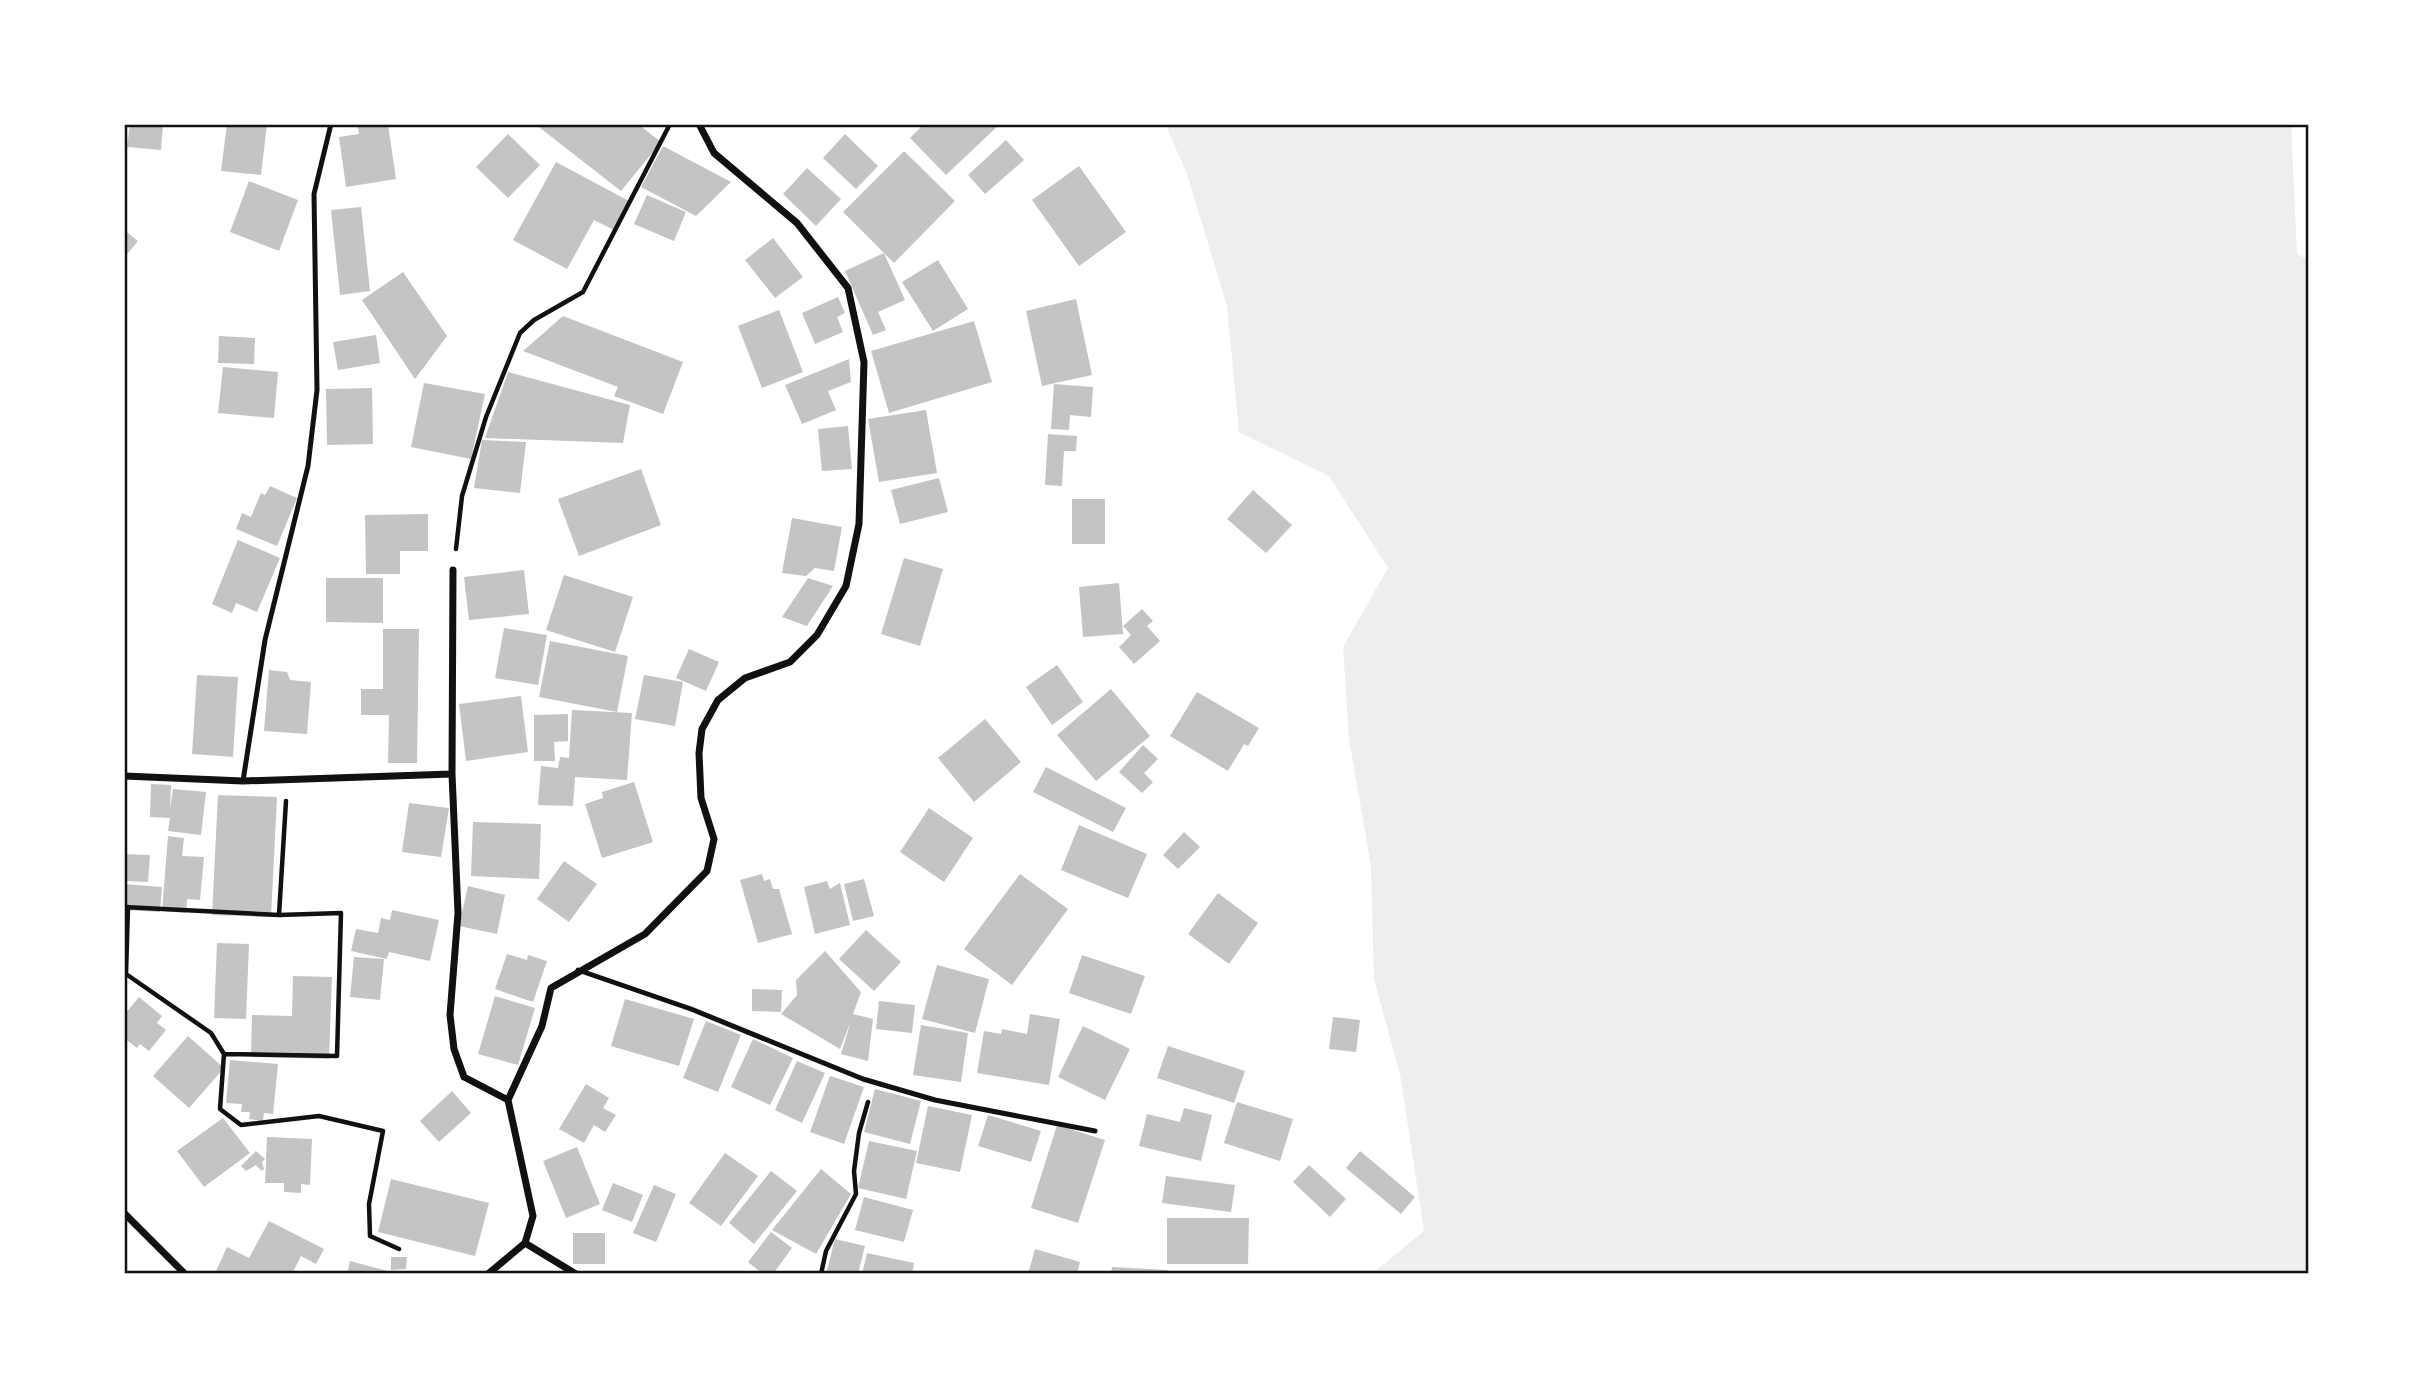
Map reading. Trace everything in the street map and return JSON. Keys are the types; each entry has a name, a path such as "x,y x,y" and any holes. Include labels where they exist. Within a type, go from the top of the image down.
{"street":[{"path":"488,1274 525,1243 533,1216 508,1100 542,1026 551,988 577,970 645,934 707,871 715,839 701,799 699,753 702,729 718,699 745,678 790,663 817,635 846,586 859,524 864,362 848,288 797,223 714,153 699,124"},
{"path":"453,570 452,774 458,913 450,1015 454,1049 464,1077 508,1100"},
{"path":"124,776 288,780 452,774"},
{"path":"124,1213 185,1274"},
{"path":"525,1243 576,1274"}],"lane":[{"path":"243,780 265,640 308,466 317,390 314,194 331,124"},
{"path":"577,970 691,1009 863,1079 935,1100 1095,1131"}],"path":[{"path":"453,570 462,496 486,417 520,333 534,320 583,292 596,272 670,124"},
{"path":"279,915 288,780"},
{"path":"224,1054 337,1056 341,913 279,915 126,907 126,974 212,1033 224,1054 220,1109 241,1125 319,1116 383,1131 369,1204 370,1236 399,1249"},
{"path":"821,1274 826,1251 856,1194 854,1171 859,1133 872,1088 862,1083 863,1079"}],"shaded area":[{"path":"1165,124 2291,124 2297,254 2309,260 2309,1274 1372,1274 1424,1231 1400,1074 1374,979 1371,866 1349,739 1343,647 1388,568 1329,476 1239,432 1227,306 1187,174"}],"building":[{"path":"130,124 163,124 161,150 127,147"},
{"path":"227,124 267,124 261,175 221,171"},
{"path":"357,124 388,124 396,179 346,187 339,137 359,134"},
{"path":"535,124 638,124 661,142 621,191"},
{"path":"924,124 1000,124 946,175 910,138"},
{"path":"508,134 540,165 508,198 476,167"},
{"path":"845,134 878,166 856,189 823,158"},
{"path":"1006,140 1024,160 985,194 968,175"},
{"path":"663,146 731,182 696,216 641,187"},
{"path":"904,151 955,201 894,263 843,212"},
{"path":"556,162 629,201 614,230 594,220 567,269 513,240"},
{"path":"1079,166 1126,232 1079,266 1032,200"},
{"path":"807,168 841,199 816,226 783,194"},
{"path":"249,181 298,200 279,251 230,232"},
{"path":"647,195 686,212 674,241 634,224"},
{"path":"361,207 370,291 340,295 331,210"},
{"path":"124,230 138,241 124,258"},
{"path":"773,238 803,277 775,298 745,260"},
{"path":"884,253 905,300 878,312 886,330 873,335 845,271"},
{"path":"938,260 968,309 933,331 902,282"},
{"path":"403,272 447,336 415,379 362,300"},
{"path":"838,297 845,313 837,317 843,332 815,344 802,313"},
{"path":"1076,299 1092,375 1042,386 1026,311"},
{"path":"779,310 803,372 762,388 738,326"},
{"path":"563,316 683,362 663,414 614,396 618,387 523,351"},
{"path":"974,321 992,382 889,413 871,351"},
{"path":"376,335 380,363 338,370 333,342"},
{"path":"219,336 255,338 254,364 218,363"},
{"path":"849,359 851,382 828,391 836,410 802,424 785,385"},
{"path":"223,367 278,372 274,418 218,413"},
{"path":"508,372 630,405 623,443 485,438"},
{"path":"424,383 485,394 471,459 411,447"},
{"path":"1054,384 1093,387 1091,417 1070,415 1069,430 1051,429"},
{"path":"372,388 373,444 327,445 326,389"},
{"path":"926,410 937,473 879,482 868,419"},
{"path":"848,426 852,469 822,471 818,429"},
{"path":"1048,434 1077,436 1076,451 1064,451 1062,486 1045,485"},
{"path":"482,440 526,442 520,493 474,488"},
{"path":"641,469 661,525 579,556 558,499"},
{"path":"939,478 948,512 900,524 891,490"},
{"path":"270,486 297,498 277,546 236,529 242,513 251,517 261,493 265,495"},
{"path":"1253,490 1292,525 1266,553 1227,519"},
{"path":"1072,499 1105,499 1105,544 1072,544"},
{"path":"428,514 428,551 400,551 400,574 366,574 365,515"},
{"path":"792,518 842,527 834,571 815,568 806,576 782,573"},
{"path":"238,540 280,558 257,612 236,603 232,613 212,604"},
{"path":"904,558 943,569 920,646 881,634"},
{"path":"524,570 529,614 469,620 464,577"},
{"path":"564,575 633,597 615,652 546,630"},
{"path":"326,578 383,578 383,623 326,622"},
{"path":"808,578 833,586 807,626 782,617"},
{"path":"1119,583 1123,634 1083,637 1079,587"},
{"path":"1142,609 1153,621 1147,626 1160,641 1134,664 1119,647 1131,635 1123,626"},
{"path":"504,628 547,635 538,685 495,678"},
{"path":"383,629 419,629 417,763 388,763 389,715 361,715 361,689 383,689"},
{"path":"550,641 628,656 617,712 539,697"},
{"path":"689,649 719,662 706,691 676,678"},
{"path":"1057,665 1083,702 1052,725 1026,687"},
{"path":"269,670 287,672 290,680 311,682 307,734 264,731"},
{"path":"197,675 238,677 233,757 192,754"},
{"path":"644,675 683,682 675,726 635,719"},
{"path":"1111,689 1150,736 1096,781 1057,735"},
{"path":"1197,692 1259,728 1248,746 1244,744 1228,771 1170,736"},
{"path":"521,696 528,752 466,761 459,704"},
{"path":"572,710 632,713 627,780 575,777 573,806 538,805 541,766 558,768 560,757 569,758"},
{"path":"568,714 568,741 554,742 555,761 534,761 534,715"},
{"path":"985,719 1021,762 974,802 938,758"},
{"path":"1143,745 1158,759 1144,773 1153,782 1142,793 1119,772"},
{"path":"1046,767 1126,808 1113,832 1033,792"},
{"path":"634,782 653,842 602,858 585,804 603,798 602,792"},
{"path":"151,784 171,785 170,809 173,789 206,792 201,835 168,831 170,818 150,817"},
{"path":"218,795 277,797 271,917 212,915"},
{"path":"409,803 449,808 441,857 402,852"},
{"path":"929,808 973,838 944,882 900,852"},
{"path":"473,822 541,824 539,879 471,876"},
{"path":"1079,825 1147,854 1128,898 1061,870"},
{"path":"1184,832 1200,847 1178,869 1163,855"},
{"path":"168,836 184,838 182,856 204,857 200,900 187,899 186,913 162,911"},
{"path":"124,854 150,855 148,882 124,881"},
{"path":"564,861 597,884 569,922 537,899"},
{"path":"762,874 764,881 770,879 773,889 779,889 792,934 758,943 740,880"},
{"path":"1020,874 1068,909 1012,985 964,949"},
{"path":"864,879 874,916 853,921 844,884"},
{"path":"827,881 830,889 840,883 850,925 815,934 804,887"},
{"path":"124,884 162,887 160,912 124,910"},
{"path":"468,886 505,895 497,934 459,926"},
{"path":"1218,893 1258,923 1229,964 1188,934"},
{"path":"392,910 439,920 430,961 389,952 387,959 351,951 356,929 378,933 381,918 390,920"},
{"path":"866,930 901,962 874,991 839,959"},
{"path":"217,943 249,944 246,1019 214,1018"},
{"path":"825,951 861,992 853,1014 873,1019 868,1061 841,1054 851,1021 840,1049 781,1014 797,995 796,980"},
{"path":"507,954 527,960 528,955 547,961 533,1002 495,989"},
{"path":"1082,955 1145,976 1131,1014 1069,993"},
{"path":"354,957 384,959 380,1000 350,997"},
{"path":"937,965 989,979 975,1033 922,1019"},
{"path":"293,976 332,977 329,1059 251,1057 252,1015 292,1016"},
{"path":"752,989 782,990 781,1012 752,1011"},
{"path":"495,996 535,1008 518,1065 478,1054"},
{"path":"139,997 162,1016 157,1023 166,1030 149,1051 140,1044 137,1048 124,1038 124,1015"},
{"path":"625,999 694,1019 679,1066 611,1046"},
{"path":"879,1001 915,1005 912,1033 876,1029"},
{"path":"1030,1014 1060,1019 1049,1085 977,1073 984,1031 1001,1034 1002,1029 1027,1034"},
{"path":"1333,1017 1360,1020 1356,1052 1329,1049"},
{"path":"706,1021 741,1035 718,1092 683,1078"},
{"path":"921,1025 968,1033 961,1082 913,1075"},
{"path":"1083,1026 1130,1049 1105,1100 1058,1077"},
{"path":"188,1036 224,1068 189,1108 153,1076"},
{"path":"753,1039 793,1058 770,1105 731,1087"},
{"path":"1168,1046 1245,1071 1234,1103 1157,1078"},
{"path":"230,1060 278,1064 273,1114 264,1113 263,1121 249,1119 250,1112 241,1112 242,1104 226,1103"},
{"path":"797,1061 825,1073 802,1123 775,1110"},
{"path":"830,1076 864,1087 844,1144 810,1132"},
{"path":"586,1084 609,1098 603,1108 616,1115 605,1132 594,1125 584,1143 559,1129"},
{"path":"875,1089 921,1101 910,1144 864,1132"},
{"path":"452,1091 471,1113 439,1142 420,1121"},
{"path":"1237,1102 1293,1119 1280,1161 1224,1143"},
{"path":"928,1106 972,1115 960,1172 916,1163"},
{"path":"1184,1108 1212,1115 1201,1161 1139,1146 1147,1114 1180,1122"},
{"path":"988,1115 1041,1131 1031,1162 978,1146"},
{"path":"223,1118 250,1153 204,1187 177,1151"},
{"path":"1057,1125 1105,1140 1078,1223 1031,1208"},
{"path":"267,1137 312,1139 310,1185 301,1184 301,1193 284,1192 284,1183 265,1183"},
{"path":"869,1141 917,1151 906,1199 858,1188"},
{"path":"577,1147 600,1204 566,1218 543,1161"},
{"path":"256,1151 265,1159 262,1162 264,1169 262,1171 256,1165 246,1171 241,1166"},
{"path":"1360,1151 1415,1197 1401,1214 1346,1168"},
{"path":"725,1153 758,1176 721,1226 689,1203"},
{"path":"1309,1165 1346,1199 1330,1217 1293,1182"},
{"path":"821,1169 851,1194 816,1254 772,1230"},
{"path":"771,1171 797,1191 754,1244 729,1223"},
{"path":"1166,1176 1235,1185 1231,1212 1162,1203"},
{"path":"391,1179 489,1203 475,1256 378,1232"},
{"path":"613,1183 643,1195 632,1222 602,1210"},
{"path":"654,1185 676,1194 656,1242 633,1233"},
{"path":"864,1197 913,1210 904,1242 855,1230"},
{"path":"1167,1218 1249,1218 1248,1264 1167,1264"},
{"path":"269,1221 324,1249 316,1264 301,1256 292,1274 285,1270 283,1274 216,1271 227,1247 249,1258"},
{"path":"771,1232 792,1248 773,1274 763,1274 748,1262"},
{"path":"573,1233 605,1233 605,1264 573,1264"},
{"path":"835,1239 865,1246 858,1274 826,1274"},
{"path":"1035,1249 1080,1262 1077,1274 1028,1274"},
{"path":"867,1253 914,1263 912,1274 862,1274"},
{"path":"391,1257 407,1257 406,1269 391,1270"},
{"path":"350,1261 395,1273 395,1274 347,1274"},
{"path":"1112,1267 1168,1270 1168,1274 1111,1274"}]}
